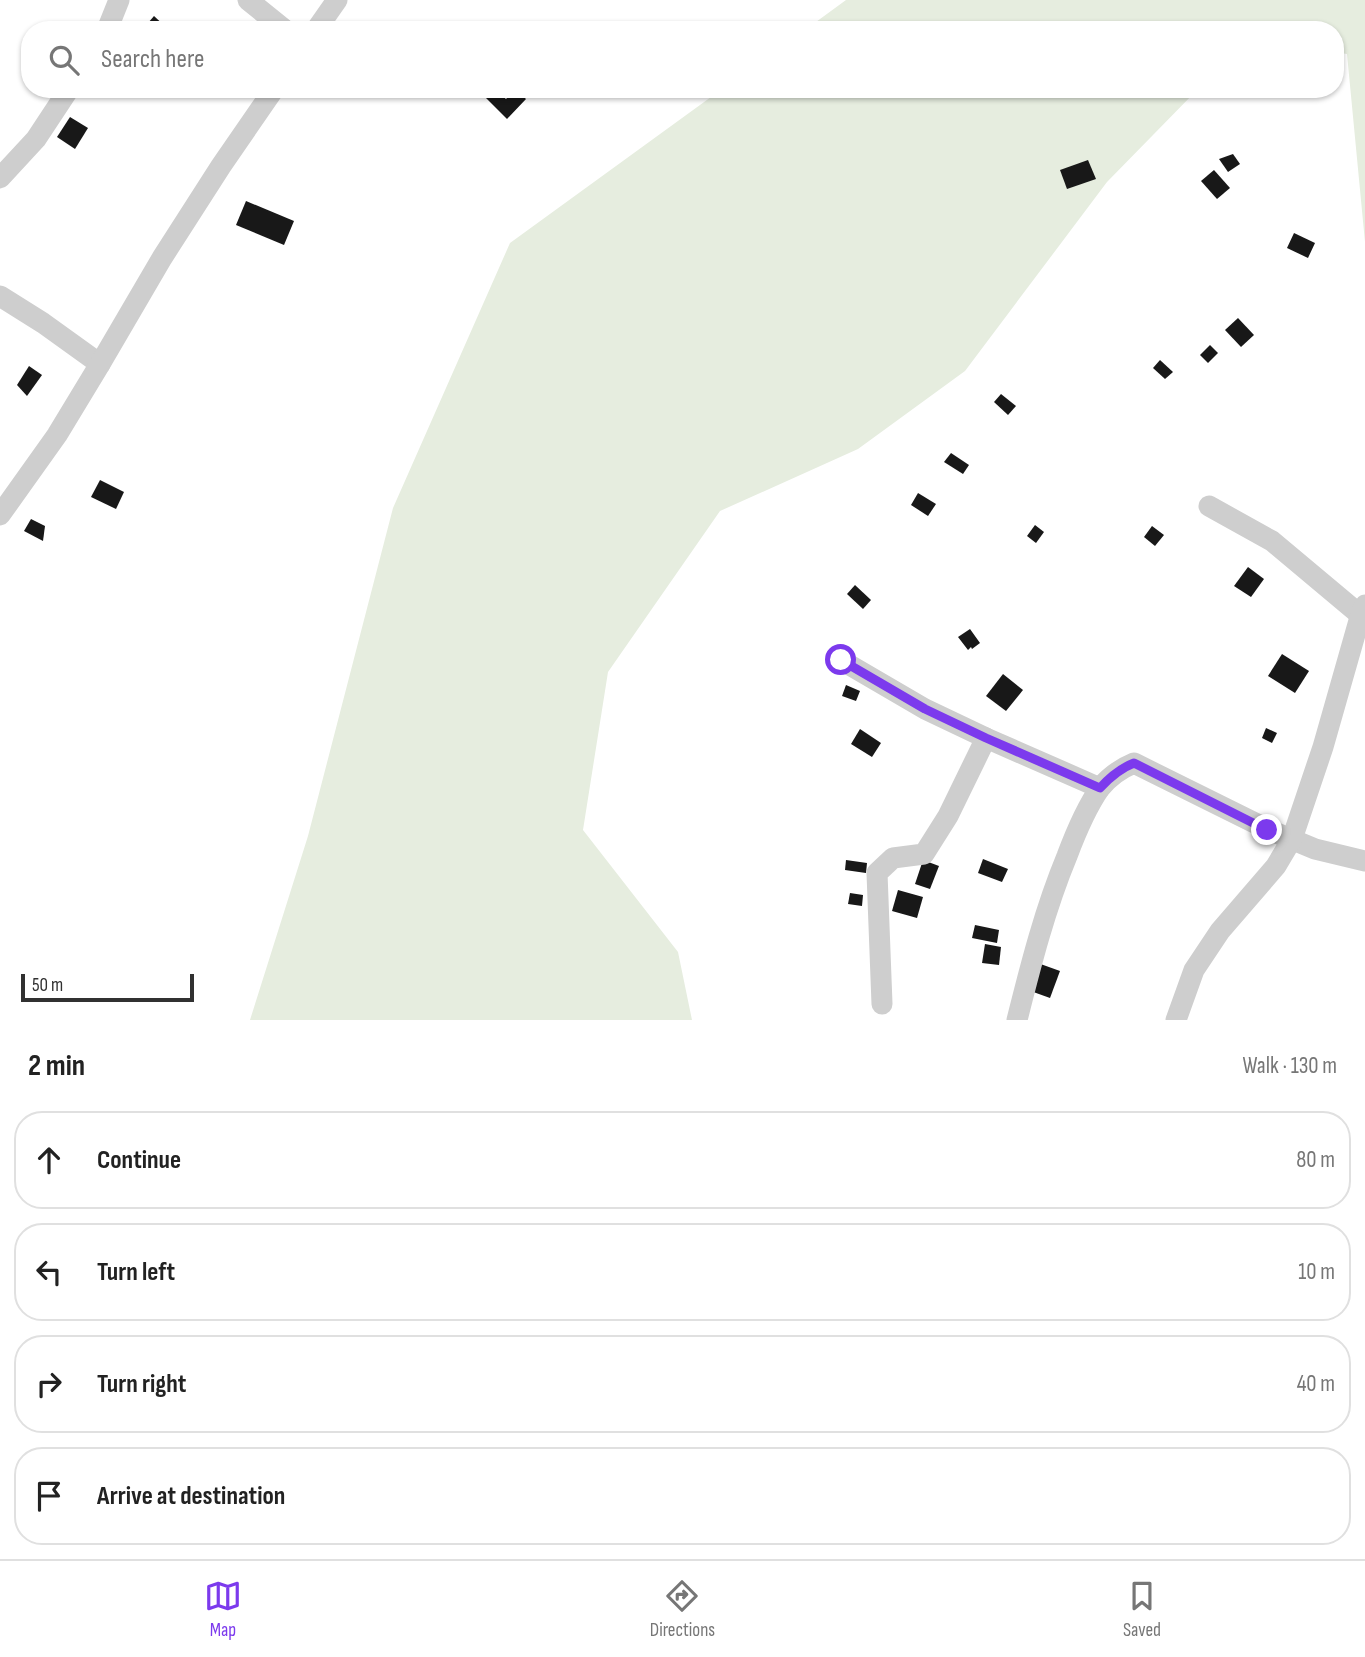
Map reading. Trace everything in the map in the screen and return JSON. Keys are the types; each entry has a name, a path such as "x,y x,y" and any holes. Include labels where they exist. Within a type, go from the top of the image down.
{"street":[{"path":"111,21 120,0"},
{"path":"248,0 274,21"},
{"path":"322,21 337,0"},
{"path":"0,178 36,139 63,98"},
{"path":"0,515 57,435 162,258 268,98"},
{"path":"0,296 100,364"},
{"path":"1176,1020 1194,970 1231,916 1276,866 1292,839 1363,614 1272,541 1209,506"},
{"path":"841,660 925,709 1100,788"},
{"path":"882,1004 877,873 893,858 924,854 948,816 986,738"},
{"path":"1017,1020 1052,892 1079,827 1100,788 1124,767 1134,763 1267,830 1315,849 1365,861"}],"shaded area":[{"path":"846,0 1365,0 1365,242 1347,54 1344,54 1344,21 817,21"},
{"path":"710,98 1189,98 1107,182 965,371 858,449 720,511 608,672 583,830 678,952 692,1020 250,1020 308,836 393,508 510,243"}],"building":[{"path":"486,98 526,99 507,119"},
{"path":"70,117 88,128 75,149 57,137"},
{"path":"1233,154 1240,164 1228,172 1219,159"},
{"path":"1088,160 1096,179 1067,189 1060,170"},
{"path":"1214,170 1230,188 1217,199 1201,181"},
{"path":"246,201 294,221 284,245 236,225"},
{"path":"1294,233 1315,243 1308,258 1287,248"},
{"path":"1238,318 1254,335 1241,347 1225,330"},
{"path":"1210,345 1218,353 1208,363 1200,355"},
{"path":"1160,360 1173,372 1165,379 1153,368"},
{"path":"29,366 42,375 27,396 17,385"},
{"path":"1001,394 1016,406 1008,415 994,402"},
{"path":"951,453 969,465 963,474 944,462"},
{"path":"100,480 124,492 116,509 91,497"},
{"path":"918,493 936,504 928,516 911,505"},
{"path":"31,519 45,526 43,541 24,531"},
{"path":"1035,525 1044,532 1036,543 1027,536"},
{"path":"1152,526 1164,535 1155,546 1144,537"},
{"path":"1248,567 1264,579 1251,597 1234,586"},
{"path":"855,585 871,600 863,609 847,594"},
{"path":"970,629 980,643 968,650 958,637"},
{"path":"1282,654 1309,671 1295,693 1268,676"},
{"path":"1003,674 1023,690 1006,711 986,696"},
{"path":"846,685 860,691 856,701 842,696"},
{"path":"1266,728 1277,733 1272,743 1262,738"},
{"path":"860,729 881,743 872,757 851,744"},
{"path":"983,859 1008,869 1002,882 978,873"},
{"path":"846,860 867,863 866,873 845,870"},
{"path":"923,860 939,866 930,889 915,884"},
{"path":"898,890 923,897 917,918 892,911"},
{"path":"850,893 863,895 862,906 848,904"},
{"path":"975,925 999,930 997,943 972,938"},
{"path":"985,944 1001,947 999,965 982,963"},
{"path":"1035,962 1060,971 1050,998 1025,989"}],"route":[{"path":"841,660 925,709 1100,788 1124,767 1134,763 1267,830"}]}
